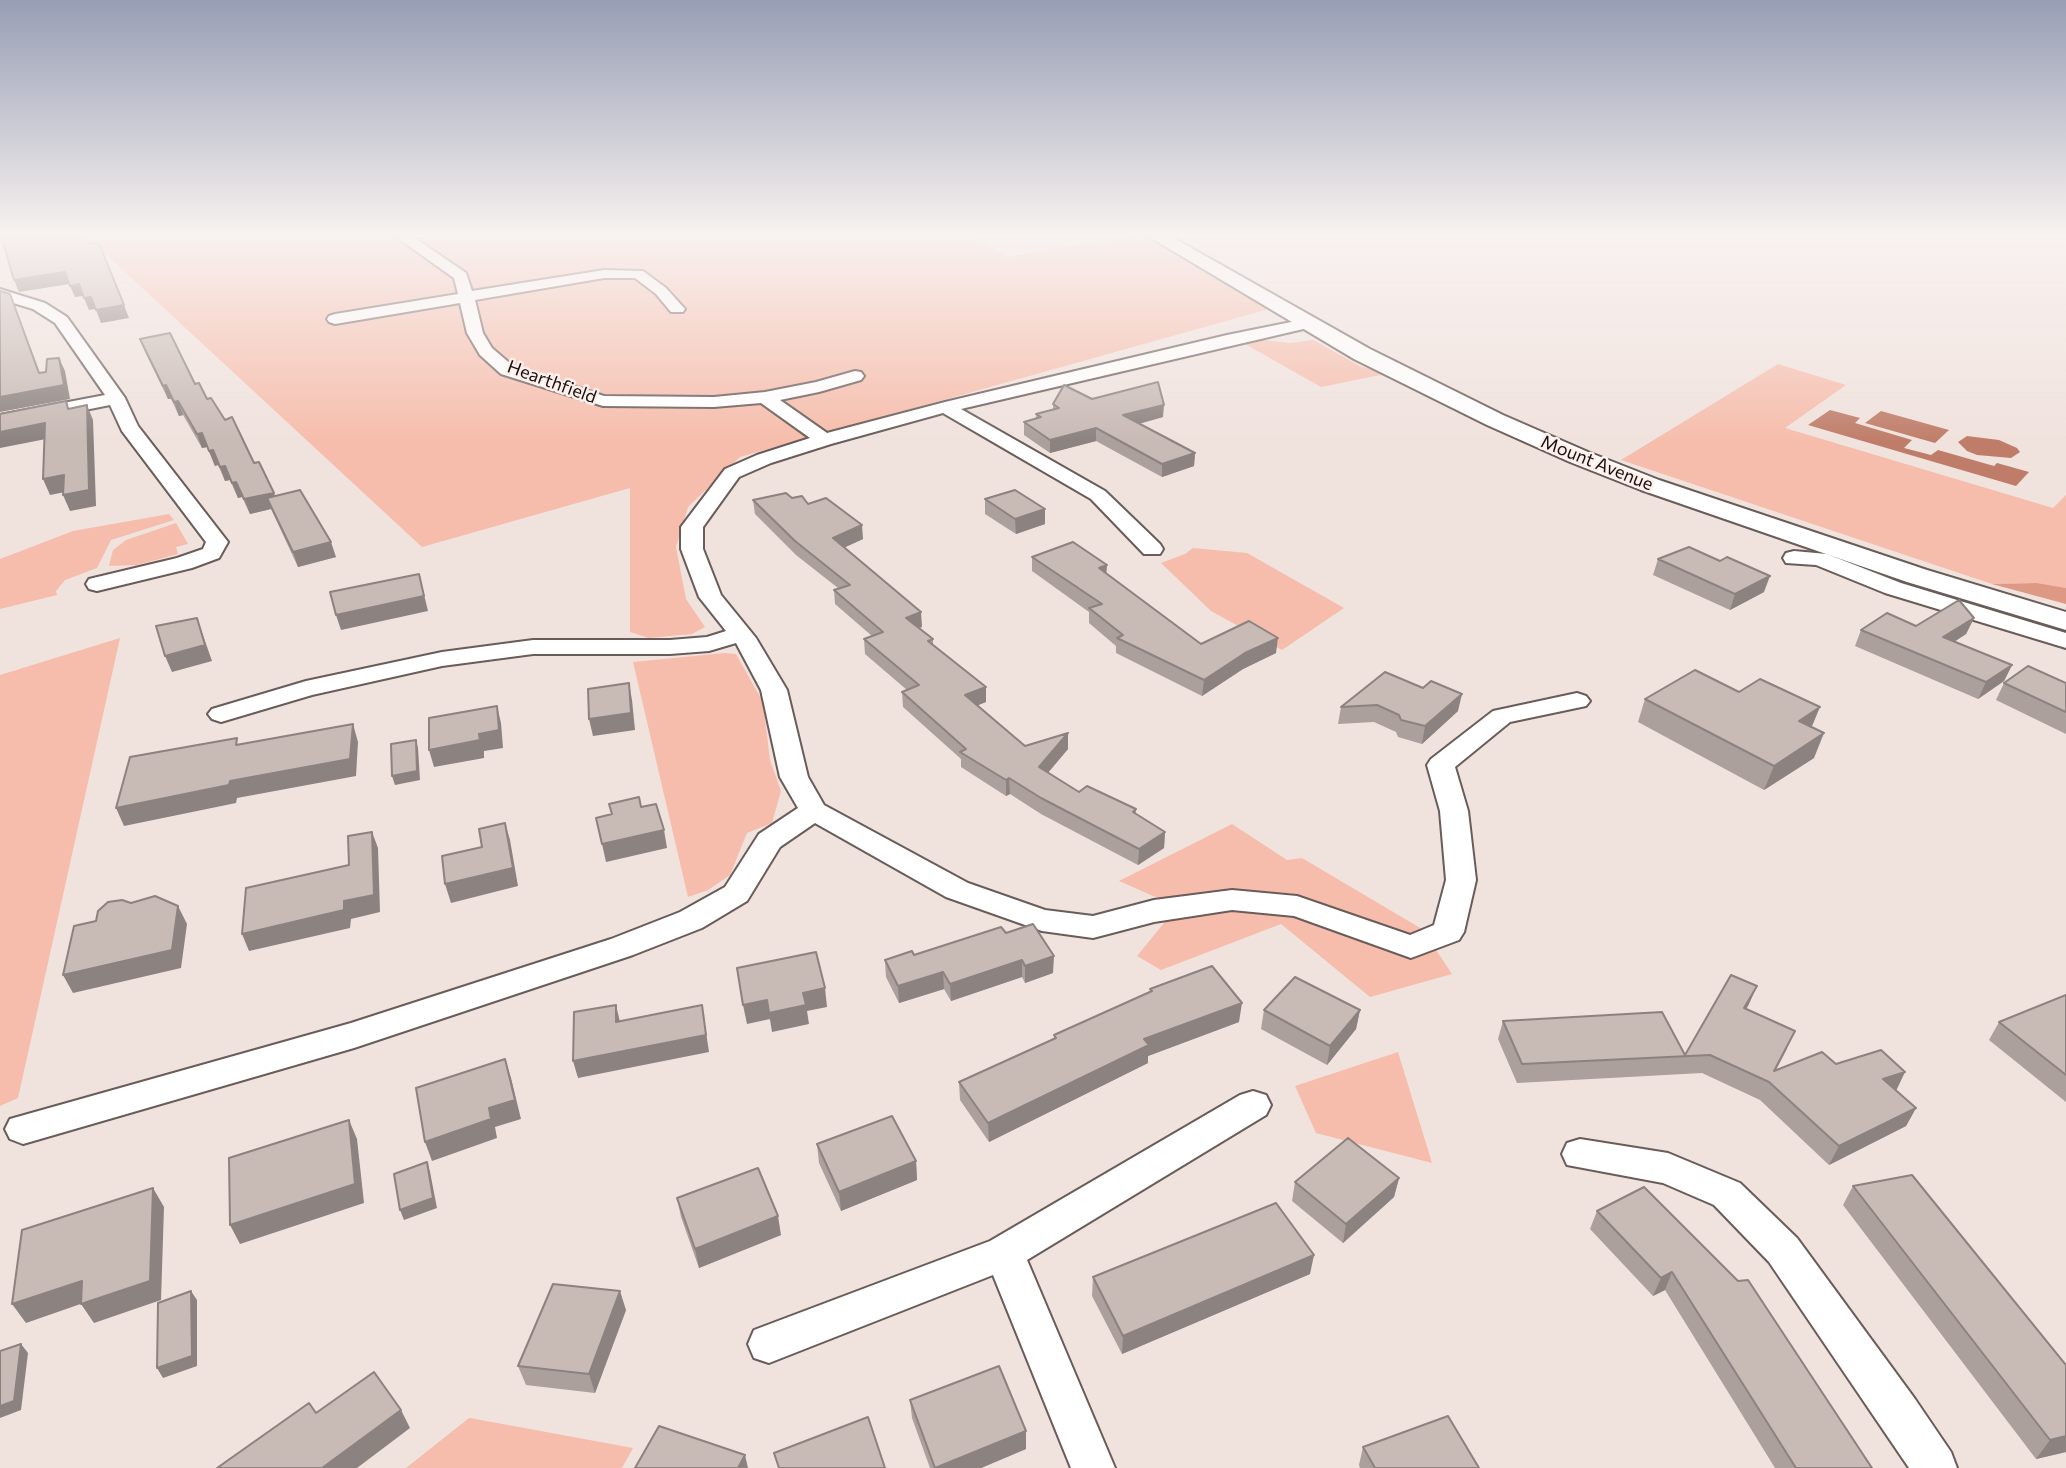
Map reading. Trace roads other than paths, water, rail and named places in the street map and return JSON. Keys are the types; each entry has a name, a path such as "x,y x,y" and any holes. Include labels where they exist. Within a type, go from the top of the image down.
{"street":[{"path":"34,305 61,320 116,398 129,427 217,542 211,553 184,563 97,584"},
{"path":"335,319 423,305"},
{"name":"Hearthfield","path":"469,305 470,318 486,351 507,370 603,401 714,402 826,392 855,376"},
{"path":"673,305 677,309"},
{"name":"Mount Avenue","path":"1273,305 1495,420 1650,485 1917,576 2066,621"},
{"path":"1306,324 1227,340 946,407 824,440 764,459 732,473 692,527 692,550 710,597 740,634 774,690 794,777 814,811 957,890 1042,920 1093,927 1154,911 1232,900 1297,906 1411,947 1448,932 1461,880 1454,811 1441,765 1502,716 1577,701"},
{"path":"765,397 824,440"},
{"path":"0,421 116,398"},
{"path":"946,407 1098,495 1152,548"},
{"path":"1794,558 1819,559 1893,588 2066,641"},
{"path":"221,714 306,690 442,659 533,647 670,647 709,644 740,634"},
{"path":"23,1129 354,1035 622,947 691,920 736,894 769,842 814,811"},
{"path":"769,1344 1004,1253 1253,1105"},
{"path":"1580,1154 1668,1168 1727,1194 1783,1250 1900,1414 1935,1468"},
{"path":"1004,1253 1093,1468"}]}
